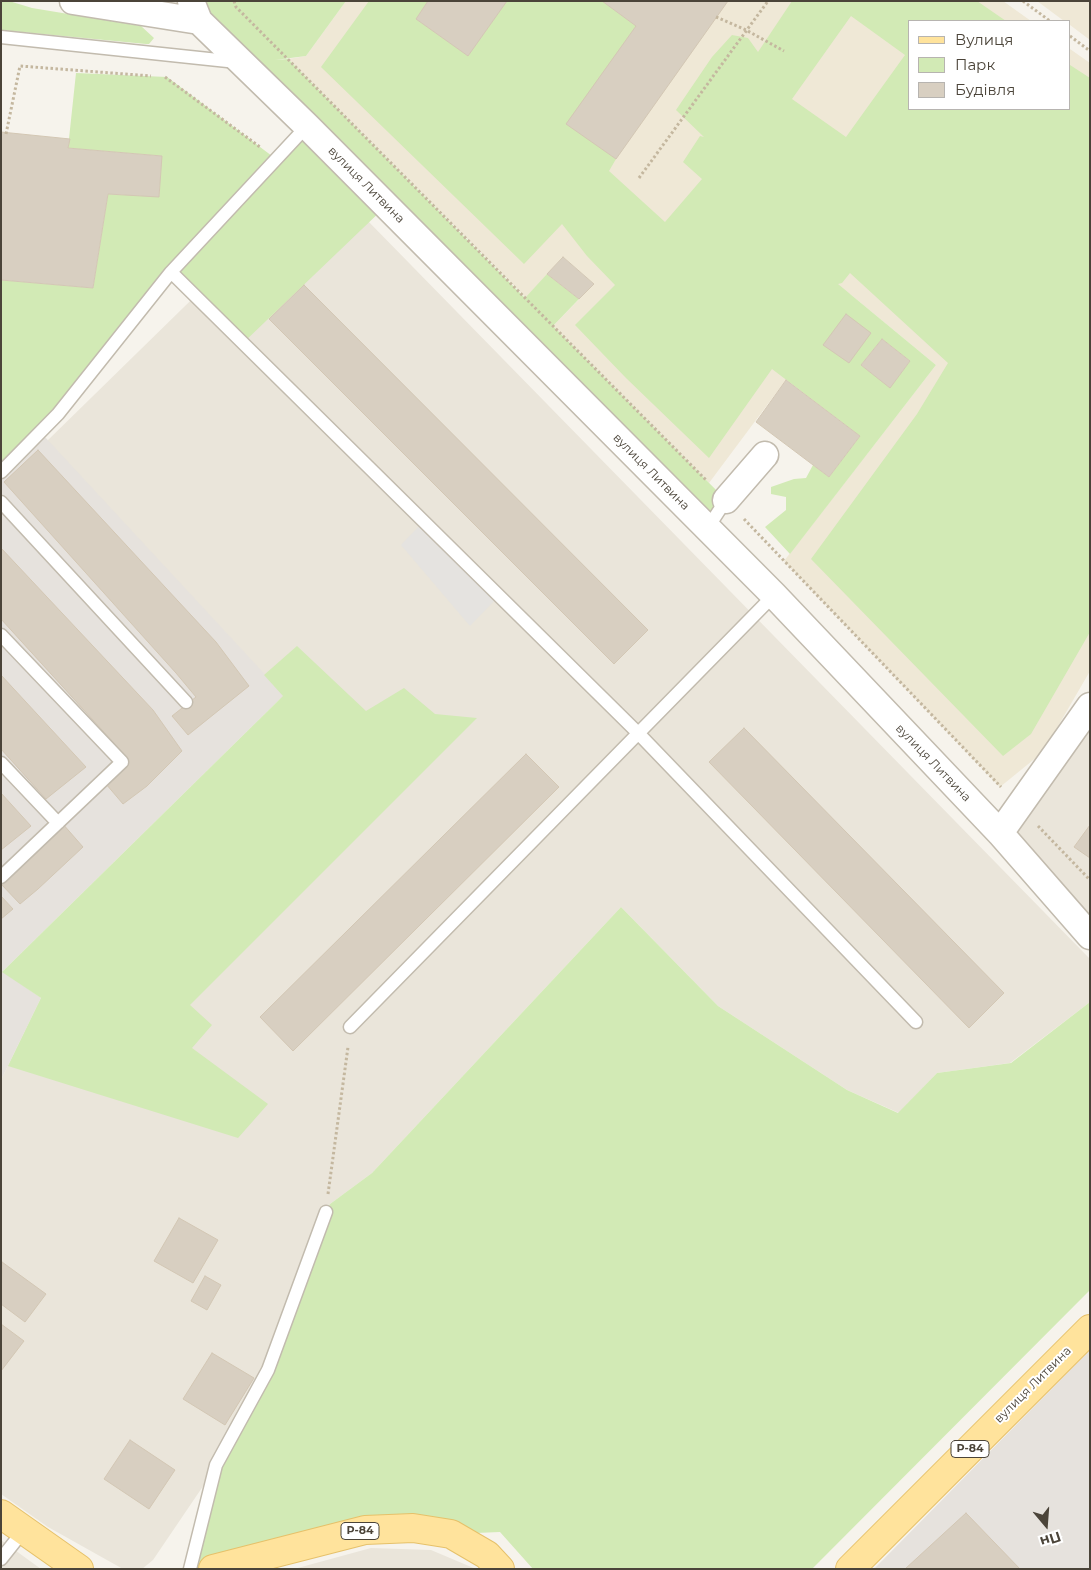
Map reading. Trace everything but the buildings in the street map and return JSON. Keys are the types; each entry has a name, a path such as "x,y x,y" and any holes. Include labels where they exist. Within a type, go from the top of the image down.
{"main road":[{"name":"вулиця Литвина","path":"850,1569 1090,1329"},
{"path":"1,1514 79,1569"},
{"name":"Р-84","path":"213,1569 365,1530 413,1528 451,1534 487,1555 500,1569"}],"street":[{"name":"вулиця Литвина","path":"73,1 195,11 240,62 307,126 774,595 1000,833 1090,936"},
{"path":"726,500 765,455"},
{"path":"1000,833 1086,721"}],"lane":[{"path":"1,37 240,62"},
{"path":"3,465 58,414 171,272 307,126"},
{"path":"171,272 638,733 916,1022"},
{"path":"707,529 726,500"},
{"path":"1,502 186,702"},
{"path":"350,1027 774,595"},
{"path":"1,634 122,762 1,877"},
{"path":"1,763 58,823"},
{"path":"190,1569 216,1465 268,1370 326,1212"},
{"path":"1,1559 24,1530"}],"path":[{"path":"234,1 236,7 726,500 1090,880"},
{"path":"639,178 768,1"},
{"path":"1023,1 1049,20"},
{"path":"716,17 746,30 784,52"},
{"path":"1071,37 1090,51"},
{"path":"6,134 20,66 167,77 276,159"},
{"path":"326,1212 350,1027"}],"shaded area":[{"path":"346,1 1003,1 1030,20 908,20 908,110 1071,110 1071,50 1090,63 1090,671 1043,752 1000,787 784,561 936,365 850,294 709,483 553,326 594,284 563,257 526,298 288,59 306,56"},
{"path":"1037,1 1090,1 1090,40 1071,26 1071,20 1063,20"},
{"path":"321,173 1090,959 1090,1002 1010,1063 937,1073 899,1113 847,1090 718,1006 621,907 372,1173 330,1204 235,1439 153,1560 142,1569 123,1569 48,1527 1,1494 1,1080 41,998 283,695 47,441"},
{"path":"32,423 284,695 3,971 41,998 1,1080 1,453"},
{"path":"420,525 495,600 470,626 401,545"},
{"path":"1090,706 1090,920 1008,823"},
{"path":"1090,1350 1090,1569 874,1569"},
{"path":"1,1540 41,1569 1,1569"},
{"path":"371,1548 431,1550 476,1569 294,1569"}],"green space":[{"path":"1,1 141,26 154,38 149,44 146,44 1,30"},
{"path":"191,1 346,1 306,56 275,60 288,59 525,298 547,274 579,299 553,326 726,500 707,529 385,207 243,343 171,272 7,465 1,459 1,280 93,288 108,194 159,196 161,156 68,148 76,73 167,77 276,159 305,128"},
{"path":"369,1 428,1 416,19 468,56 507,1 602,1 636,26 567,124 616,159 609,171 665,222 702,179 683,162 700,136 704,137 676,110 712,57 732,35 748,38 758,52 792,1 977,1 1005,20 908,20 908,110 1071,110 1071,66 1090,78 1090,632 1031,734 1003,756 811,559 917,414 948,363 850,273 842,283 838,284 936,365 790,554 765,527 786,510 786,497 771,494 771,487 794,479 806,478 813,465 829,477 860,436 772,369 709,458 626,378 575,325 615,285 587,256 562,224 524,264 321,67","holes":["851,16 905,55 846,137 792,99","882,339 910,361 890,387 861,365"]},
{"path":"297,646 366,711 404,688 435,714 477,718 190,1005 212,1025 192,1048 268,1104 238,1138 8,1066 41,998 2,972 283,696 264,675"},
{"path":"621,907 718,1006 847,1090 898,1113 937,1073 1011,1063 1090,1002 1090,1290 812,1569 533,1569 500,1532 451,1534 413,1528 213,1569 190,1569 216,1465 268,1370 330,1204 372,1173"}]}
